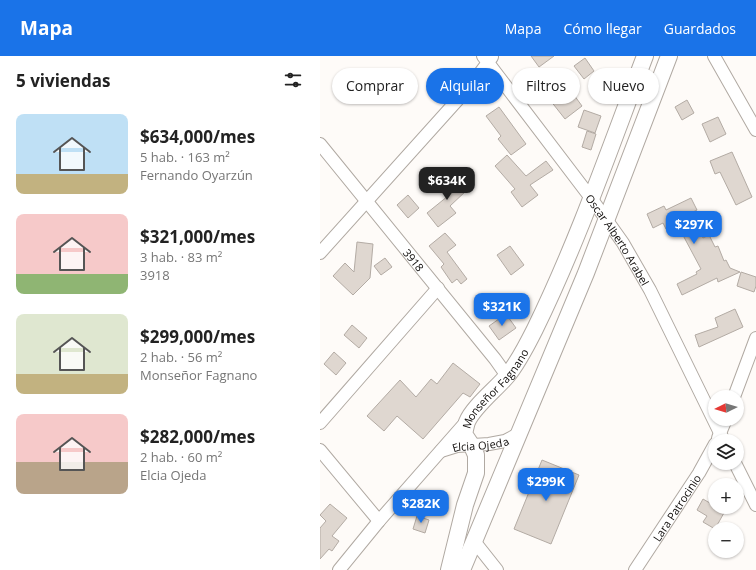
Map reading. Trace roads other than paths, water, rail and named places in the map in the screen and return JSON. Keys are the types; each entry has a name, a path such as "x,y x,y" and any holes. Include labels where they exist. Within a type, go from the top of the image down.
{"street":[{"name":"Monseñor Fagnano","path":"449,570 466,504 476,473 476,460 472,446 464,434 467,422 472,414 507,376 522,354 535,330 591,198 645,56"},
{"path":"462,570 586,274 669,56"},
{"path":"714,56 756,130"},
{"name":"Oscar Alberto Arabel","path":"488,58 607,219 623,243 650,290 716,434"},
{"path":"320,253 366,202 488,58"},
{"name":"3918","path":"320,144 438,288 507,376"},
{"path":"320,423 438,288"},
{"path":"737,390 756,338"},
{"name":"Elcia Ojeda","path":"339,570 379,521 467,422"},
{"name":"Elcia Ojeda","path":"440,451 457,446 472,446 504,441 520,433"},
{"path":"320,450 379,521"},
{"name":"Lara Patrocinio","path":"635,570 708,458"},
{"path":"738,470 756,505"},
{"path":"474,541 497,570"}]}
